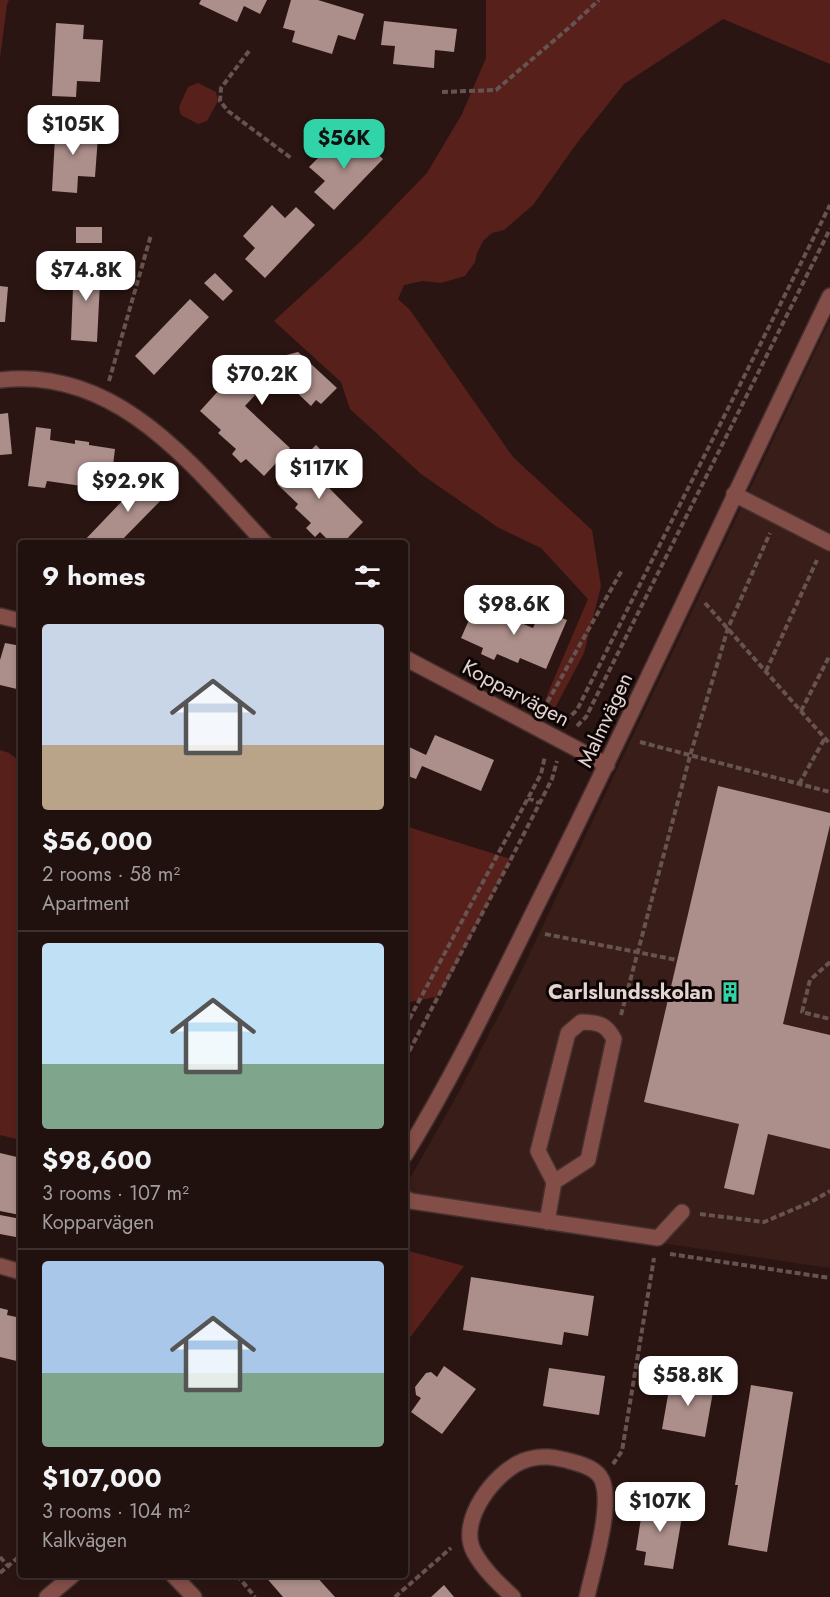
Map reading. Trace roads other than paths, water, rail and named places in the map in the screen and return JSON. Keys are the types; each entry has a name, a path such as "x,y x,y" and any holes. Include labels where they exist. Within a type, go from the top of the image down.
{"street":[{"name":"Malmvägen","path":"408,1150 432,1112 477,1027 607,765 830,296"},
{"path":"0,380 21,378 51,381 105,397 142,420 171,444 262,540"},
{"path":"734,494 828,542"},
{"path":"0,616 18,620"},
{"name":"Kopparvägen","path":"408,660 607,765"},
{"path":"547,1222 555,1182 538,1151 568,1033 581,1022 596,1022 608,1028 614,1039 588,1160 555,1182"},
{"path":"408,1200 658,1238 682,1212"},
{"path":"0,1266 18,1271"},
{"path":"513,1597 495,1580 472,1551 470,1534 472,1519 478,1503 509,1467 543,1456 560,1458 593,1469 602,1479 604,1519 587,1597"},
{"path":"47,1597 69,1578"},
{"path":"176,1578 194,1597"}],"place":[{"name":"Carlslundsskolan","path":"730,992"}]}
